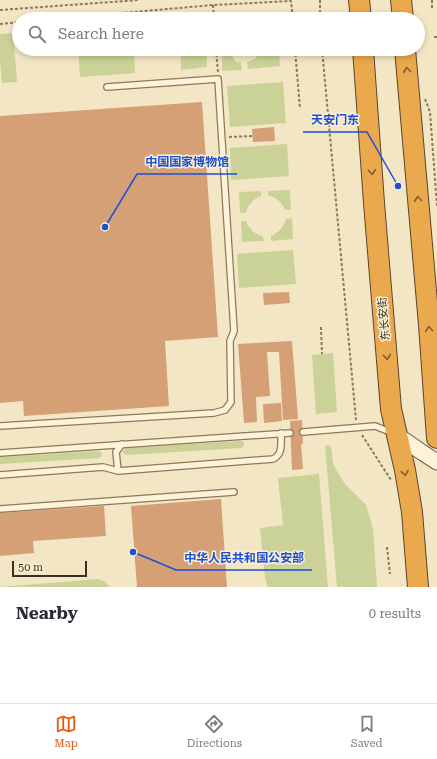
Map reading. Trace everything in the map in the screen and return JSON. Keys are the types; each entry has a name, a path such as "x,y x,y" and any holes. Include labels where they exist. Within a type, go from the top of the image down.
{"highway":[{"path":"359,0 360,12"},
{"path":"401,0 402,12"},
{"name":"东长安街","path":"364,56 391,409 405,470 412,512 418,587"},
{"path":"406,56 437,438"}],"street":[{"path":"397,435 437,462"}],"lane":[{"path":"0,426 214,414 225,410 231,402 230,341 234,331 218,79 106,86"},
{"path":"303,432 375,426 397,435"},
{"path":"0,453 290,432"},
{"path":"0,475 103,467 118,471 273,459 280,454 281,433"},
{"path":"118,471 116,452 122,444"},
{"path":"0,509 234,492"}],"path":[{"path":"0,10 139,0"},
{"path":"140,12 291,0 292,12"},
{"path":"320,0 320,12"},
{"path":"432,0 432,10"},
{"path":"213,6 213,12"},
{"path":"0,24 12,23"},
{"path":"216,56 218,79"},
{"path":"296,56 300,109"},
{"path":"323,56 357,428 395,486"},
{"path":"423,95 430,112 437,206"},
{"path":"222,137 252,136"},
{"path":"321,327 322,354"},
{"path":"387,547 390,574"}],"green space":[{"path":"12,33 12,56 15,56 17,82 2,83 0,34"},
{"path":"78,56 134,56 135,73 80,77"},
{"path":"180,56 206,56 207,67 181,70"},
{"path":"222,56 232,56 236,62 241,62 242,70 222,71"},
{"path":"257,56 279,56 280,66 248,69 247,62 255,59"},
{"path":"283,82 286,123 230,127 227,86"},
{"path":"287,144 289,176 231,180 230,148"},
{"path":"290,190 291,210 285,210 279,201 268,195 268,191"},
{"path":"261,191 261,196 251,202 246,213 240,213 239,192"},
{"path":"292,218 293,239 271,241 271,236 281,229 286,219"},
{"path":"241,221 246,221 252,231 263,236 264,241 242,242"},
{"path":"293,250 296,284 239,288 237,254"},
{"path":"333,353 337,412 316,414 312,355"},
{"path":"241,441 244,443 243,447 241,448 127,455 123,453 126,448"},
{"path":"325,445 331,446 333,464 345,484 366,505 373,529 377,587 337,587"},
{"path":"98,451 102,453 101,457 98,458 0,464 0,457"},
{"path":"319,474 328,587 268,587 265,578 260,528 283,525 278,478"},
{"path":"98,579 104,581 110,587 0,587"}],"building":[{"path":"202,102 218,337 165,341 169,406 24,416 23,401 0,403 0,116"},
{"path":"274,127 275,141 253,142 252,129"},
{"path":"289,292 290,303 264,305 263,293"},
{"path":"292,341 298,419 283,420 279,352 267,352 270,396 256,397 257,422 244,423 238,344"},
{"path":"281,403 282,421 264,423 263,404"},
{"path":"302,420 303,444 301,444 303,469 292,470 290,421"},
{"path":"221,499 227,587 137,587 131,506"},
{"path":"104,506 106,536 33,541 34,553 0,556 0,513"}],"place":[{"name":"天安门东","path":"398,186"},
{"name":"中国国家博物馆","path":"105,227"},
{"name":"中华人民共和国公安部","path":"133,552"}]}
